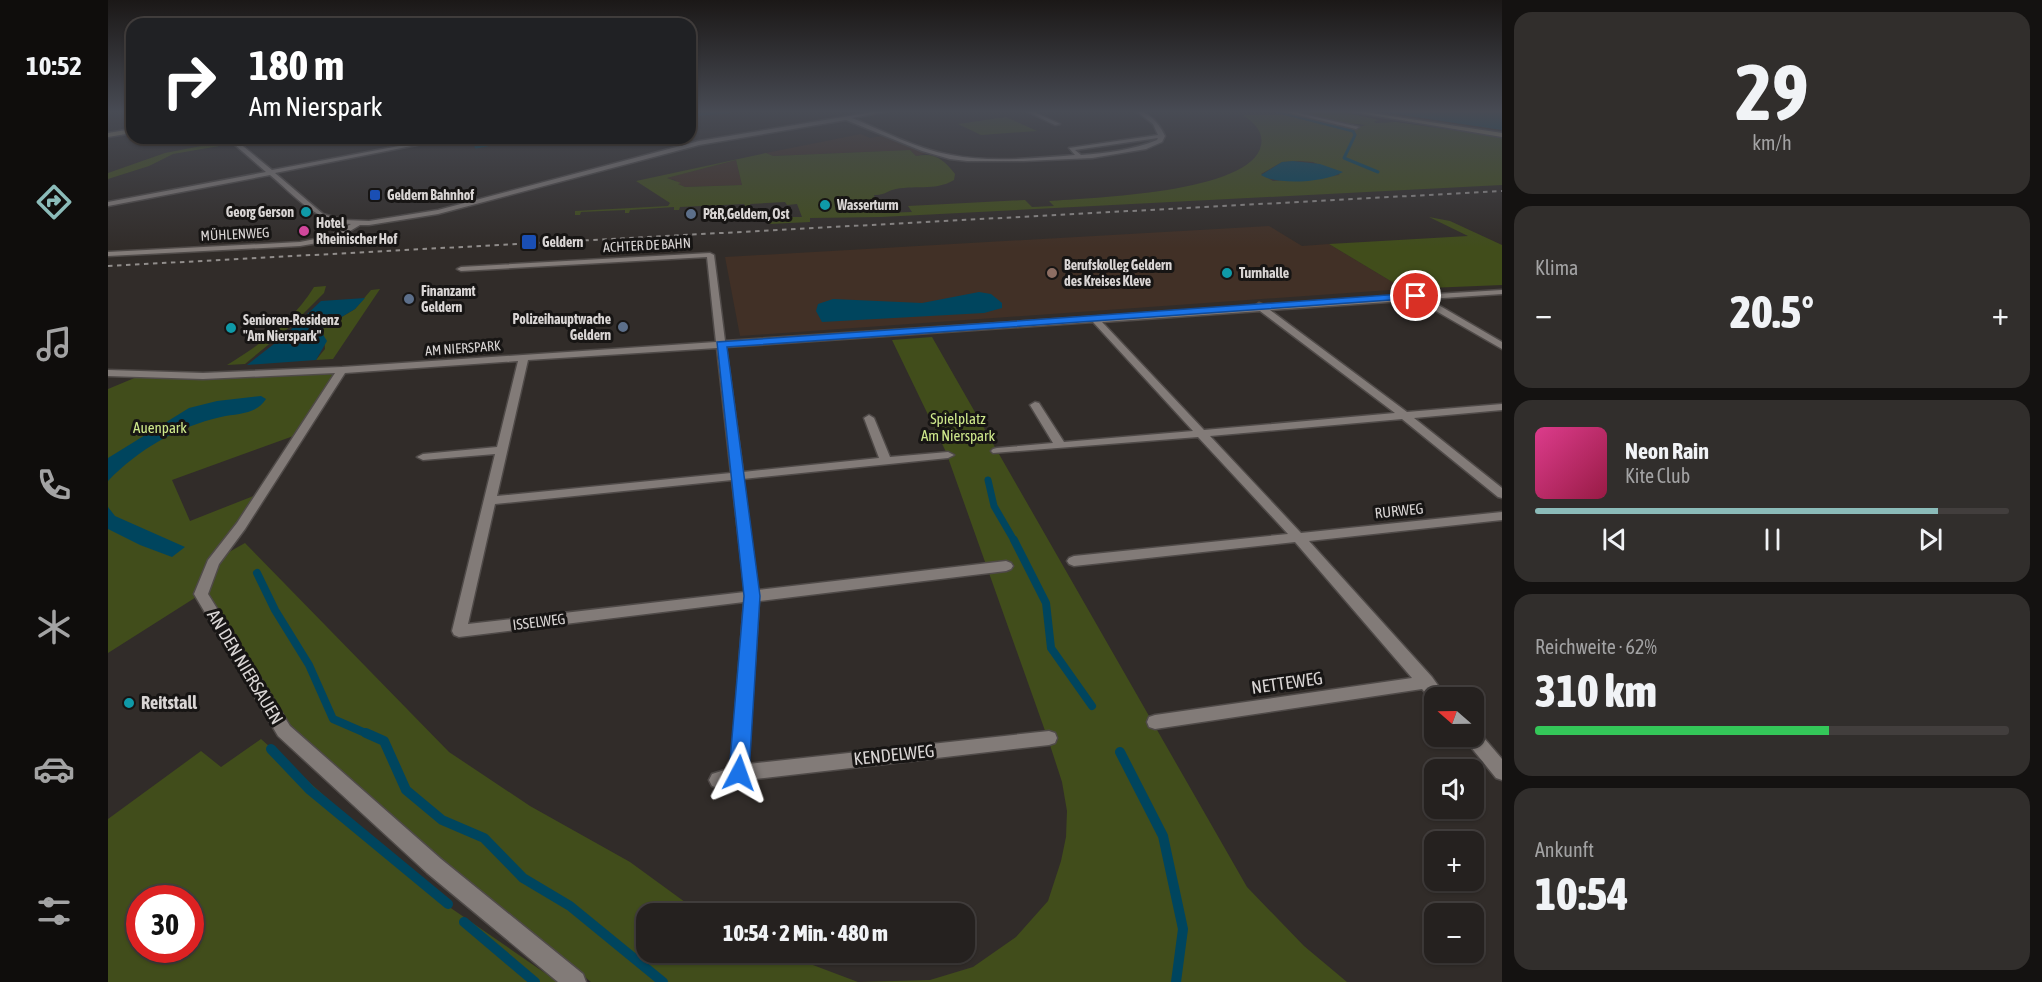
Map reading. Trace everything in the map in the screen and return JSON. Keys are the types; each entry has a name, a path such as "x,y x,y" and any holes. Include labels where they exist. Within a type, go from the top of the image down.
{"street":[{"path":"251,157 323,216 358,224 421,216 646,157"},
{"path":"108,204 355,157"},
{"path":"953,157 1028,157"},
{"name":"MÜHLENWEG","path":"108,254 309,243 332,237 358,224"},
{"name":"ACHTER DE BAHN","path":"461,269 710,255 721,344"},
{"name":"AM NIERSPARK","path":"108,373 203,376 342,370 1259,306 1502,292"},
{"path":"1416,296 1502,346"},
{"path":"1259,306 1405,416 1502,494"},
{"path":"1094,318 1299,538 1430,687"},
{"path":"721,344 752,596 739,773"},
{"name":"ISSELWEG","path":"524,357 459,632 752,596"},
{"name":"AN DEN NIERSAUEN","path":"342,370 241,526 213,563 201,594 284,731 434,866 575,982"},
{"path":"1035,405 1060,445"},
{"path":"997,451 1502,407"},
{"path":"868,418 886,461"},
{"path":"423,457 502,450"},
{"path":"490,501 948,456"},
{"name":"RURWEG","path":"1299,538 1502,516"},
{"path":"1074,561 1299,538"},
{"path":"752,596 1006,566"},
{"name":"NETTEWEG","path":"1155,722 1426,682"},
{"name":"KENDELWEG","path":"718,780 739,773 1049,738"},
{"path":"1481,747 1502,772"}],"shaded area":[{"path":"736,160 742,185 685,187 677,184 675,180 666,178"},
{"name":"Berufskolleg Geldern des Kreises Kleve","path":"1269,226 1302,246 1329,244 1404,289 740,336 725,257"}],"green space":[{"path":"154,157 167,157 149,166 108,179 108,173"},
{"path":"748,157 935,157 947,164 955,174 954,180 939,186 900,188 874,195 880,213 912,212 908,206 1025,200 1032,207 1054,206 1049,201 1132,195 1201,183 1230,174 1251,161 1254,157 1502,157 1502,185 881,217 810,218 810,222 769,224 768,222 802,217 797,204 787,205 785,202 750,204 751,207 746,207 744,204 680,207 679,210 674,210 674,207 630,210 629,213 625,213 625,210 581,212 580,215 575,215 575,211 668,206 670,203 636,181","holes":["736,160 742,185 685,187 667,178","1282,162 1313,162 1340,175 1273,181 1261,174"]},
{"path":"1429,217 1450,221 1502,245 1502,285 1404,289 1329,244 1468,236"},
{"path":"326,286 324,293 291,326 245,364 227,365 275,331 297,310 314,287"},
{"path":"380,289 333,359 316,360 325,349 323,328 355,309 371,290"},
{"name":"Spielplatz Am Nierspark","path":"932,337 1247,887 1304,946 1347,982 858,982 930,980 973,967 1016,937 1048,901 1066,837 1067,811 1062,782 1049,742 946,452 892,340"},
{"name":"Auenpark","path":"342,370 299,434 172,480 190,521 271,489 229,552 245,543 449,752 530,806 630,862 686,903 636,903 636,963 808,963 858,982 591,982 284,731 201,594 108,653 108,389 144,374 203,376"},
{"path":"261,739 445,904 558,982 108,982 108,819 201,751 221,767"}],"water":[{"path":"1282,162 1320,164 1343,172 1325,178 1290,182 1261,175"},
{"path":"979,292 991,294 1002,303 1002,308 984,313 822,322 816,311 818,304 833,299 922,303"},
{"path":"365,298 355,309 323,328 322,333 327,341 316,360 247,365 283,337 321,301"},
{"path":"261,396 266,399 252,411 205,421 174,433 146,449 108,481 108,458 189,408 217,401"},
{"path":"108,507 115,516 185,547 172,557 140,545 108,529"}],"waterway":[{"path":"1345,157 1378,172"},
{"path":"988,480 994,506 1015,542"},
{"path":"1014,540 1046,603 1051,648 1092,706"},
{"path":"257,573 275,610 309,665 333,719 370,735"},
{"path":"366,733 384,741 406,790 442,820 484,838 523,878 570,906 663,982"},
{"path":"271,749 310,790 448,904"},
{"path":"1120,752 1163,836 1183,929 1176,982"},
{"path":"464,922 535,982"}],"railway":[{"path":"108,266 1502,191"}],"place":[{"name":"Geldern Bahnhof","path":"375,195"},
{"name":"Wasserturm","path":"825,205"},
{"name":"Georg Gerson","path":"306,212"},
{"name":"P&R,Geldern, Ost","path":"691,214"},
{"name":"Hotel Rheinischer Hof","path":"304,231"},
{"name":"Geldern","path":"529,242"},
{"name":"Berufskolleg Geldern des Kreises Kleve","path":"1052,273"},
{"name":"Turnhalle","path":"1227,273"},
{"name":"Finanzamt Geldern","path":"409,299"},
{"name":"Polizeihauptwache Geldern","path":"623,327"},
{"name":"Senioren-Residenz \"Am Nierspark\"","path":"231,328"},
{"name":"Reitstall","path":"129,703"}],"route":[{"path":"739,773 752,596 721,344 1416,296"}]}
